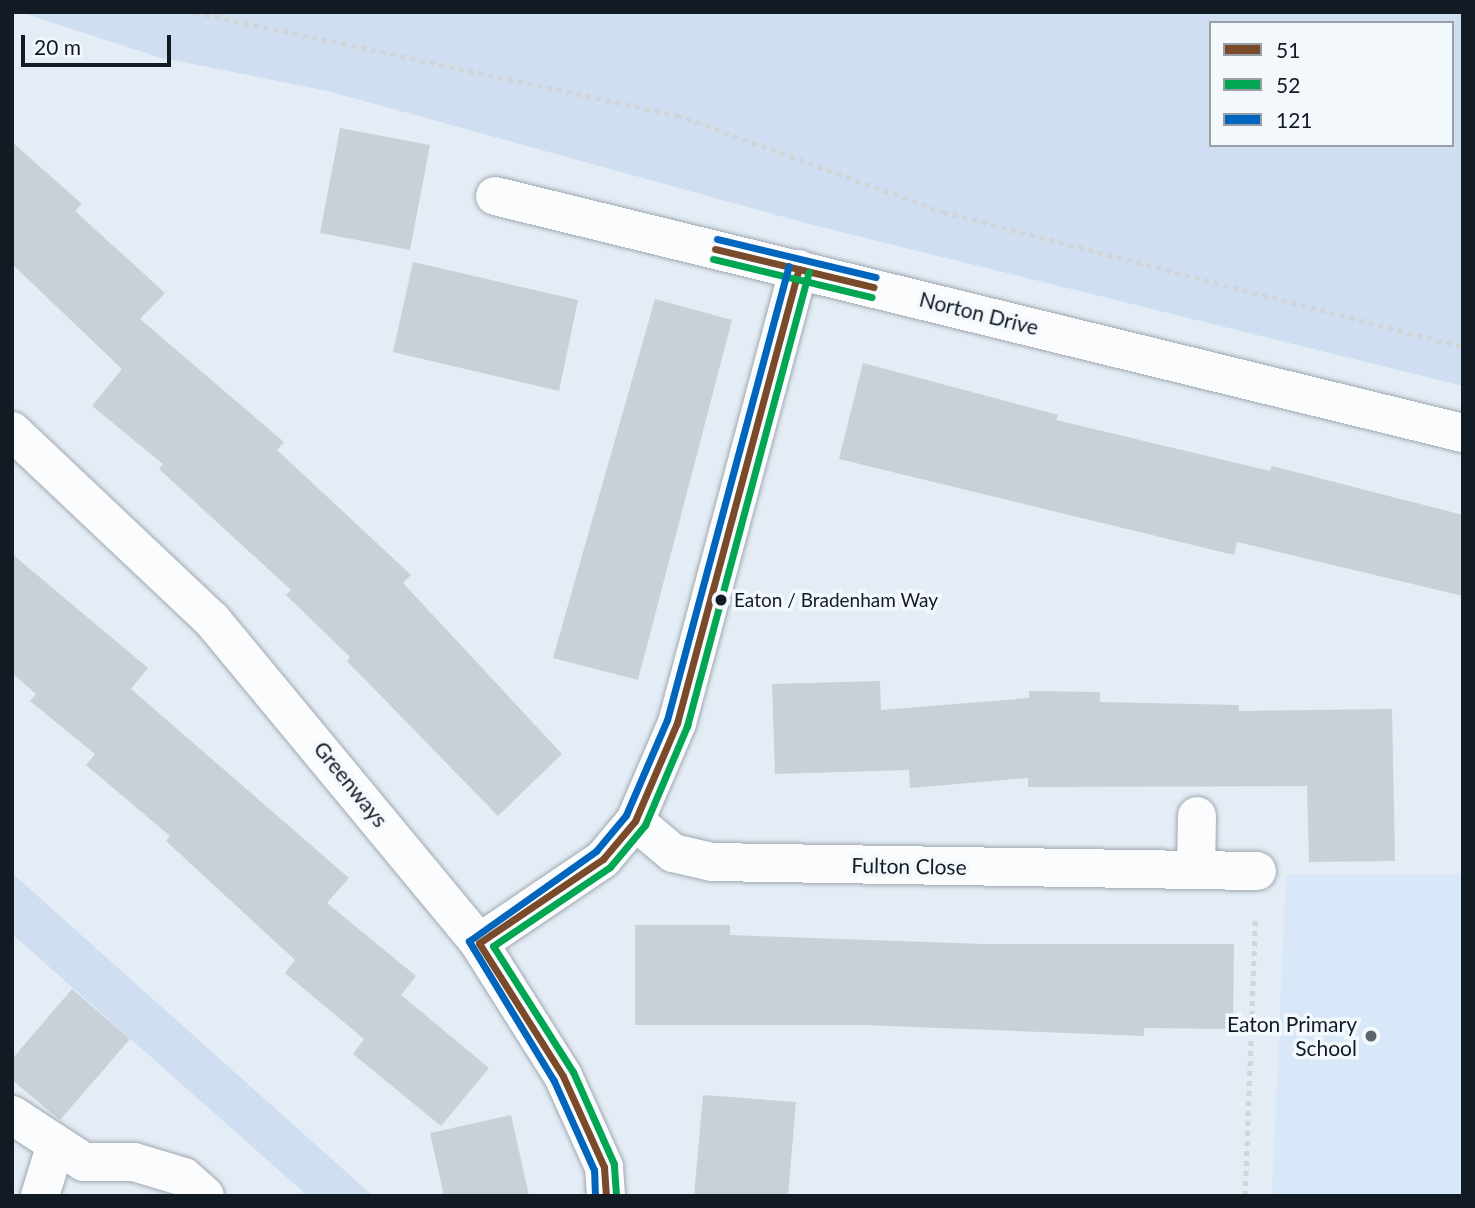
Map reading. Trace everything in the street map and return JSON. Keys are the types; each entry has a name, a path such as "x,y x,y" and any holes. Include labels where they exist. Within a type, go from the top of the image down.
{"street":[{"name":"Norton Drive","path":"495,196 1463,433"},
{"path":"479,943 603,859 635,821 677,723 799,269"},
{"name":"Greenways","path":"12,431 212,621 479,943 564,1076 604,1167 606,1196"},
{"path":"1196,869 1197,816"},
{"name":"Fulton Close","path":"635,821 673,853 712,862 1256,871"},
{"path":"12,1115 55,1147 84,1162 134,1162 184,1177 205,1196"},
{"path":"40,1196 55,1147"}],"path":[{"path":"195,12 677,115 943,212 1463,347"},
{"path":"1245,1196 1256,871"}],"shaded area":[{"path":"20,12 1463,12 1463,386 809,224 328,91 158,57"},
{"path":"12,873 373,1196 308,1196 12,934"},
{"name":"Eaton Primary School","path":"1463,874 1463,1196 1272,1196 1286,875"}],"building":[{"path":"340,128 430,145 410,250 320,233"},
{"path":"12,142 82,204 75,211 165,293 140,319 284,442 277,450 411,575 403,583 562,754 498,816 347,661 350,657 286,595 291,590 159,469 163,464 92,406 122,369 12,264"},
{"path":"413,262 578,300 559,391 393,352"},
{"path":"655,299 732,320 638,680 553,658"},
{"path":"863,363 1058,415 1056,420 1270,471 1272,466 1463,515 1463,596 1237,542 1234,555 839,459"},
{"path":"12,554 148,668 131,689 349,878 327,903 416,976 401,995 489,1068 441,1126 353,1054 364,1039 285,973 295,960 166,841 170,836 86,765 95,754 30,701 36,694 12,673"},
{"path":"880,681 881,710 1029,698 1029,691 1100,692 1100,702 1239,705 1239,711 1392,709 1395,861 1309,862 1307,786 1028,787 1028,778 910,788 909,770 775,774 772,684"},
{"path":"635,925 730,925 730,935 983,944 1234,944 1233,1029 1144,1028 1144,1036 863,1025 635,1025"},
{"path":"72,989 130,1039 60,1120 12,1080 12,1059"},
{"path":"703,1095 796,1102 788,1196 694,1196"},
{"path":"511,1115 529,1196 444,1196 430,1133"}],"transit line":[{"name":"121","path":"717,239 875,277"},
{"name":"51","path":"715,249 873,287"},
{"name":"52","path":"713,259 871,297"},
{"name":"121","path":"595,1196 594,1170 554,1081 469,941 596,851 626,815 667,720 789,266"},
{"name":"51","path":"606,1196 604,1167 563,1076 479,943 603,859 635,821 677,723 799,269"},
{"name":"52","path":"616,1195 614,1164 573,1072 493,946 610,867 645,825 687,726 809,272"}],"place":[{"name":"Eaton / Bradenham Way","path":"721,600"},
{"name":"Eaton Primary School","path":"1371,1036"}]}
